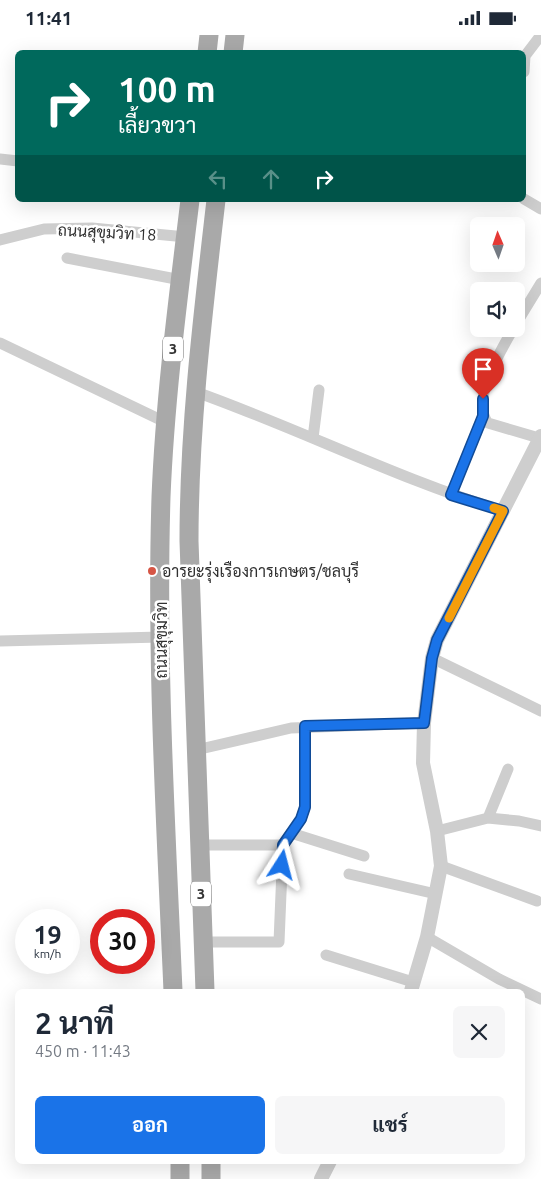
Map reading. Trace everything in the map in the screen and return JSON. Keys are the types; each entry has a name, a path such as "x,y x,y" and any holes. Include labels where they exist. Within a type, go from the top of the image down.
{"main road":[{"path":"207,50 209,35"},
{"path":"233,50 235,35"},
{"name":"ถนนสุขุมวิท","path":"173,989 165,835 161,637 161,499 165,422 190,202"},
{"name":"ถนนสุขุมวิท","path":"205,989 192,637 189,489 196,392 216,202"},
{"path":"161,637 192,637"},
{"path":"180,1164 180,1179"},
{"path":"211,1164 211,1179"}],"street":[{"path":"526,55 541,35"},
{"path":"0,159 15,161"},
{"path":"526,200 541,209"},
{"name":"ถนนสุขุมวิท 18","path":"0,240 44,229 92,228 186,237"},
{"path":"67,258 181,280"},
{"path":"525,309 541,283"},
{"path":"451,495 483,416 483,399 495,361 508,337"},
{"path":"0,343 165,422"},
{"path":"313,438 319,390"},
{"path":"196,392 451,495 503,511"},
{"path":"326,955 412,987 426,937 441,866 423,763 424,723 432,658 437,640 540,437 488,423 483,416"},
{"path":"0,641 161,637"},
{"path":"432,658 541,711"},
{"path":"196,750 305,726 424,723"},
{"path":"203,942 279,942 283,845 301,819 305,807 305,726"},
{"path":"488,818 508,769"},
{"path":"436,831 488,818 519,821 541,826"},
{"path":"291,833 364,856"},
{"path":"200,845 283,845"},
{"path":"441,866 537,901"},
{"path":"349,874 436,893"},
{"path":"426,937 498,979 520,989"},
{"path":"525,992 541,999"},
{"path":"322,1179 329,1164"}],"slow traffic":[{"path":"449,618 503,511 494,508"}],"place":[{"name":"อารยะรุ่งเรืองการเกษตร/ชลบุรี","path":"152,571"}],"route":[{"path":"282,865 283,845 301,819 305,807 305,726 424,723 432,658 437,640 503,511 451,495 483,416 483,399"}]}
